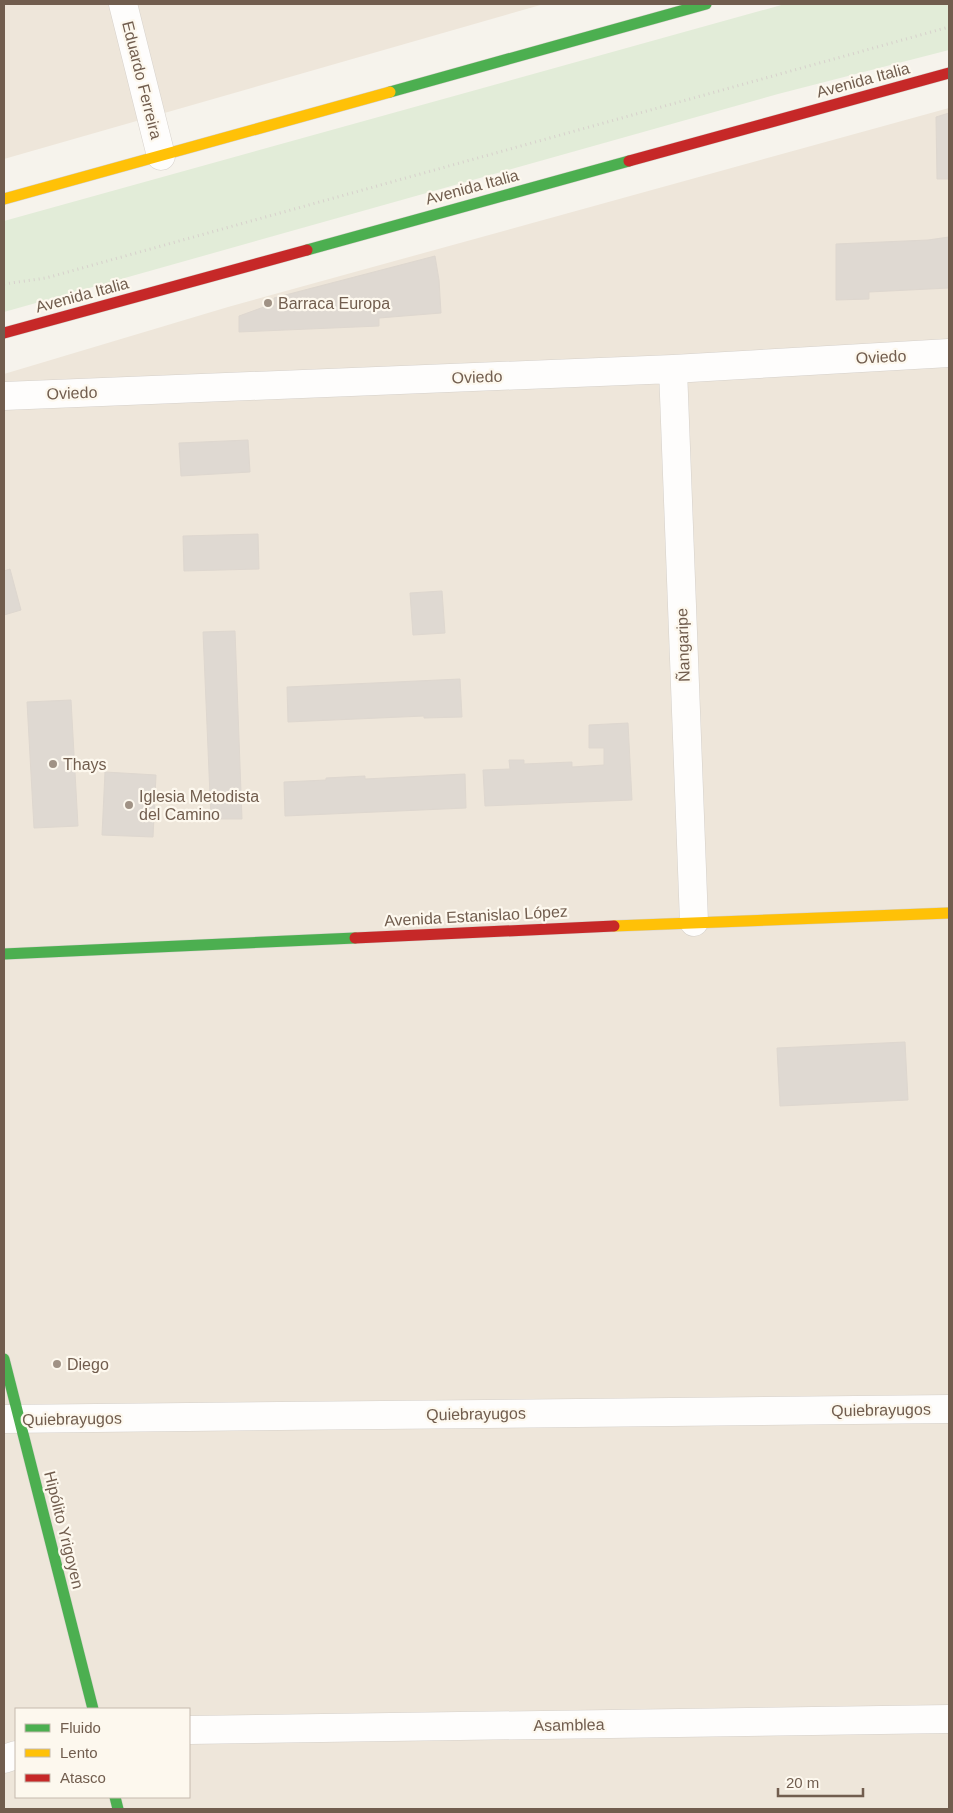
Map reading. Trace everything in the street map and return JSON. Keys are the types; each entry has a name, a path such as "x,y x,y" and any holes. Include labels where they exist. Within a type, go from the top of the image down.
{"main road":[{"path":"4,199 706,4"},
{"name":"Avenida Italia","path":"4,333 949,73"},
{"name":"Avenida Estanislao López","path":"4,954 694,922 949,913"},
{"name":"Hipólito Yrigoyen","path":"4,1359 11,1419 93,1708"}],"street":[{"name":"Eduardo Ferreira","path":"123,4 161,156"},
{"name":"Oviedo","path":"4,396 673,369 949,353"},
{"name":"Ñangaripe","path":"673,369 694,922"},
{"name":"Quiebrayugos","path":"11,1419 949,1410"},
{"name":"Asamblea","path":"190,1730 949,1719"}],"path":[{"path":"4,284 46,278 949,27"}],"shaded area":[{"path":"4,4 544,4 4,159"},
{"path":"949,108 949,1809 4,1809 4,374 228,307"}],"green space":[{"path":"785,4 949,4 949,50 778,94 4,312 4,221"}],"building":[{"path":"949,113 949,179 937,179 936,117"},
{"path":"949,237 949,288 869,292 869,299 836,300 836,244 928,240"},
{"path":"435,256 441,313 379,318 379,326 239,332 239,316 275,303 274,298"},
{"path":"248,440 250,472 181,476 179,443"},
{"path":"258,534 259,569 184,571 183,536"},
{"path":"10,569 21,610 4,615 4,571"},
{"path":"442,591 445,633 413,635 410,593"},
{"path":"235,631 242,819 211,819 203,632"},
{"path":"460,679 462,717 424,718 424,716 288,722 287,687"},
{"name":"Thays","path":"71,700 78,826 34,828 27,702"},
{"path":"628,723 632,800 485,806 483,770 510,769 509,760 524,760 524,764 572,762 572,767 604,765 604,748 589,748 589,725"},
{"name":"Iglesia Metodista del Camino","path":"105,772 156,775 153,837 102,835"},
{"path":"465,774 466,808 285,816 284,782 365,776 365,779"},
{"path":"905,1042 908,1100 780,1106 777,1048"}],"traffic: fast":[{"path":"390,92 706,4"},
{"path":"307,250 629,161"},
{"path":"4,954 355,938"},
{"path":"4,1359 93,1708"},
{"path":"115,1798 118,1809"}],"traffic: slow":[{"path":"4,199 390,92"},
{"path":"614,926 949,913"}],"traffic: jam":[{"path":"629,161 949,73"},
{"path":"4,333 307,250"},
{"path":"355,938 614,926"}],"place":[{"name":"Barraca Europa","path":"268,303"},
{"name":"Thays","path":"53,764"},
{"name":"Iglesia Metodista del Camino","path":"129,805"},
{"name":"Diego","path":"57,1364"}]}
